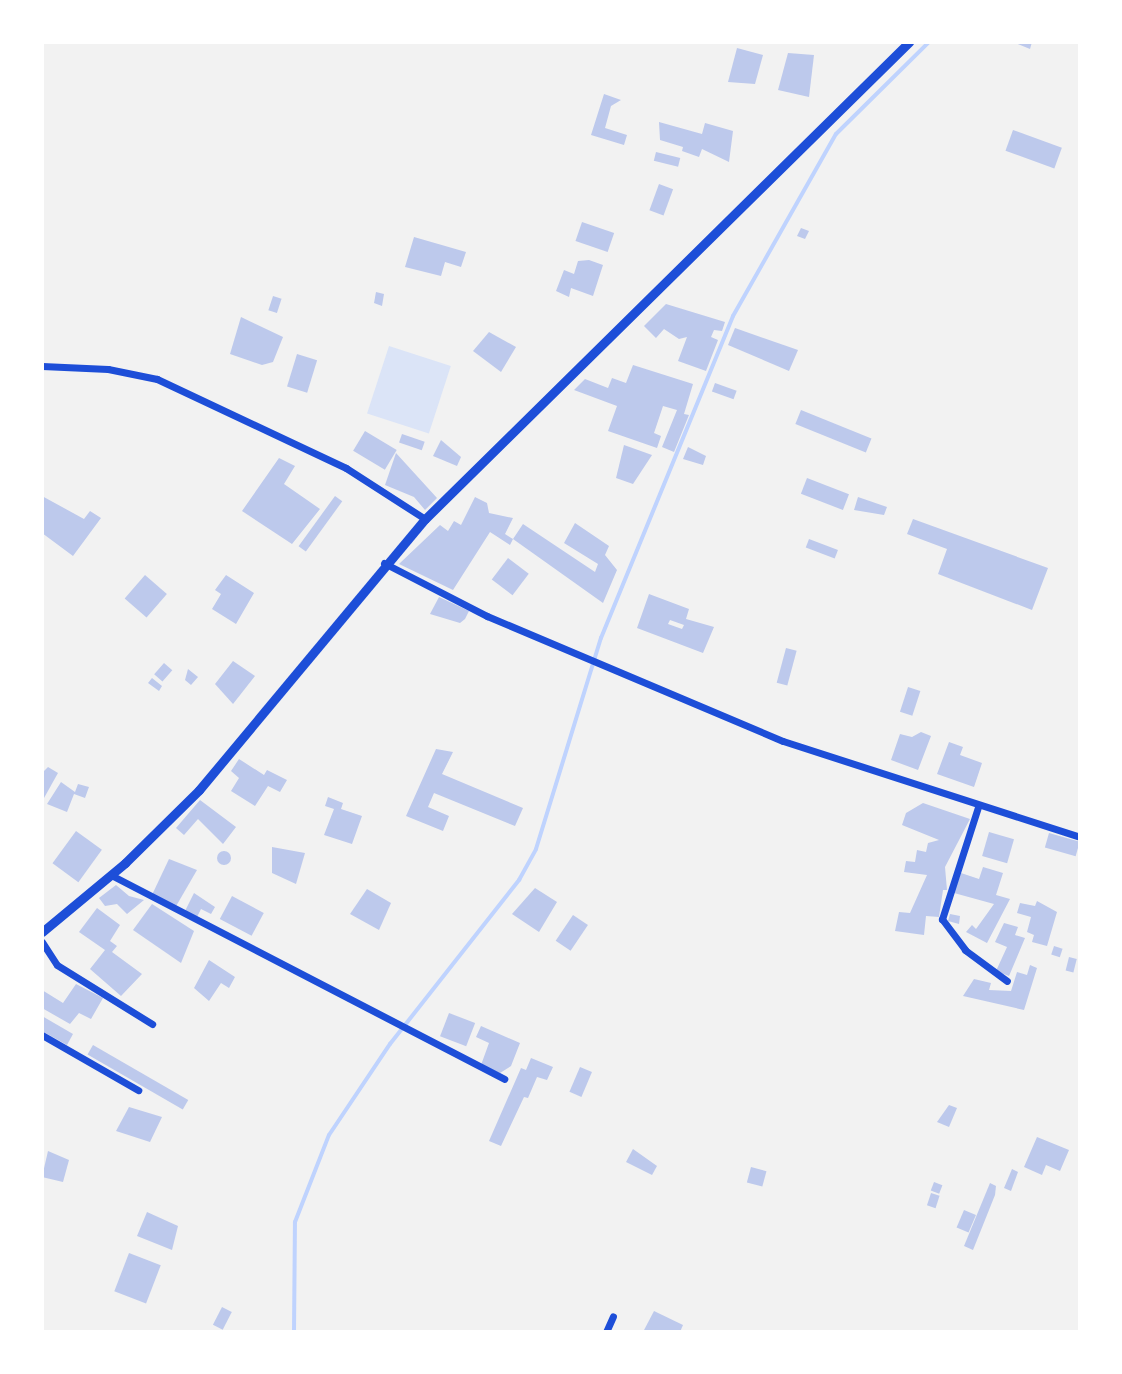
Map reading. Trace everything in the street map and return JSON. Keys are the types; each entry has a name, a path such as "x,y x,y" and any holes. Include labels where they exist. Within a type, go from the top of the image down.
{"street":[{"path":"42,932 111,875 199,790 384,562 425,519 909,42"},
{"path":"42,366 108,369 157,379 244,416 370,480 425,519"},
{"path":"384,562 487,616 705,709 978,807 1080,837"},
{"path":"978,807 942,919 965,950 1007,981"},
{"path":"111,875 504,1079"},
{"path":"42,942 57,965 152,1024"},
{"path":"42,1035 138,1090"},
{"path":"606,1332 613,1316"}],"shaded area":[{"path":"389,346 451,366 429,434 367,414"}],"building":[{"path":"1013,42 1032,42 1030,49"},
{"path":"737,48 763,55 755,84 728,82"},
{"path":"788,53 814,55 809,97 778,90"},
{"path":"604,94 621,100 611,106 605,128 627,135 624,145 591,135"},
{"path":"659,122 702,134 705,123 733,131 729,162 702,149 699,157 682,151 683,147 660,140"},
{"path":"1013,130 1062,148 1054,168 1005,151"},
{"path":"656,152 680,158 678,167 654,161"},
{"path":"659,184 673,189 664,215 649,210"},
{"path":"582,222 614,233 608,252 575,241"},
{"path":"801,228 809,231 805,239 797,236"},
{"path":"414,237 466,252 461,267 445,262 441,276 405,267"},
{"path":"589,260 603,265 593,296 571,288 569,297 556,291 564,270 574,274 578,261"},
{"path":"376,292 384,294 382,306 374,303"},
{"path":"273,296 282,299 277,313 268,310"},
{"path":"666,304 725,322 722,331 714,330 711,337 718,340 706,371 678,361 687,337 679,339 664,329 656,338 644,326"},
{"path":"241,317 283,337 273,362 262,365 230,354"},
{"path":"735,328 798,350 789,371 728,345"},
{"path":"489,332 516,347 501,372 473,351"},
{"path":"297,354 317,360 307,393 287,387"},
{"path":"633,365 693,384 684,414 689,415 674,452 662,447 677,410 663,406 654,433 661,436 657,448 608,431 617,406 574,390 585,379 608,388 612,378 626,383"},
{"path":"715,383 737,391 734,399 712,391"},
{"path":"801,410 871,438 866,452 795,424"},
{"path":"365,431 397,450 385,470 353,451"},
{"path":"402,434 425,442 422,450 399,443"},
{"path":"441,440 461,457 457,466 433,456"},
{"path":"624,445 652,455 633,484 616,478"},
{"path":"688,447 706,456 703,465 683,459"},
{"path":"396,453 437,498 425,510 414,497 385,485"},
{"path":"279,458 295,466 284,484 320,509 292,544 242,511"},
{"path":"807,478 849,494 843,510 801,494"},
{"path":"42,496 84,519 90,511 101,518 73,556 42,533"},
{"path":"335,496 342,501 306,551 299,546"},
{"path":"475,497 487,503 489,513 513,518 505,534 513,539 510,545 490,532 453,590 399,564 440,525 448,531 454,521 461,525"},
{"path":"858,497 887,507 884,515 854,510"},
{"path":"913,519 1048,568 1032,610 938,574 947,549 907,534"},
{"path":"575,523 609,546 605,555 617,570 603,603 513,539 523,524 595,572 598,564 564,543"},
{"path":"809,539 838,550 835,559 806,547"},
{"path":"508,558 529,574 513,595 492,580"},
{"path":"145,575 167,594 147,617 125,598"},
{"path":"226,575 254,593 236,624 212,609 221,594 215,590"},
{"path":"649,594 689,609 686,619 714,627 703,653 637,628","holes":["670,620 684,625 682,629 668,624"]},
{"path":"439,597 469,611 465,619 460,623 430,614"},
{"path":"786,648 797,651 787,686 777,683"},
{"path":"233,661 255,676 233,704 215,684"},
{"path":"164,663 172,670 162,682 154,674"},
{"path":"188,669 198,677 191,685 185,680"},
{"path":"152,678 162,686 159,691 148,683"},
{"path":"908,687 920,691 912,716 900,712"},
{"path":"921,732 931,736 918,770 891,760 900,734 912,737"},
{"path":"949,742 963,747 960,755 982,763 974,787 937,774"},
{"path":"436,749 453,752 442,774 523,808 515,826 434,793 428,807 449,816 443,831 406,816"},
{"path":"239,759 264,775 267,770 287,780 280,792 268,786 255,806 231,791 239,778 231,771"},
{"path":"48,767 58,773 44,798 42,773"},
{"path":"61,782 75,792 78,784 89,787 85,798 74,794 67,812 47,804"},
{"path":"328,797 343,803 341,809 362,816 352,844 324,835 334,809 325,806"},
{"path":"200,800 236,827 223,844 198,819 184,835 176,828"},
{"path":"923,803 970,819 945,867 947,890 943,890 939,917 926,916 924,935 895,931 899,912 910,913 927,875 904,872 906,861 915,862 917,850 926,852 928,843 939,840 902,825 906,813"},
{"path":"76,831 102,850 78,882 52,863"},
{"path":"989,832 1014,839 1007,863 982,856"},
{"path":"1049,833 1080,842 1076,856 1045,847"},
{"path":"272,847 305,853 296,884 272,873"},
{"path":"224,851 231,858 224,865 217,858"},
{"path":"169,859 197,870 175,908 151,897"},
{"path":"983,867 1003,873 996,895 1010,899 987,943 966,932 972,925 976,929 994,904 954,893 961,873 979,879"},
{"path":"116,885 129,896 144,900 127,914 117,904 105,906 99,898"},
{"path":"535,888 557,902 539,932 512,914"},
{"path":"367,889 391,903 379,930 350,914"},
{"path":"194,893 215,907 211,914 201,909 196,919 184,913"},
{"path":"232,896 264,913 252,936 220,919"},
{"path":"1037,901 1057,912 1047,946 1032,942 1034,935 1027,932 1031,917 1017,913 1020,903 1035,906"},
{"path":"152,904 194,931 181,963 133,930"},
{"path":"97,908 120,925 110,941 117,946 112,952 142,974 121,996 90,969 105,950 79,932"},
{"path":"950,914 960,916 959,924 948,921"},
{"path":"573,915 588,925 571,951 556,941"},
{"path":"1004,923 1018,927 1015,935 1025,938 1009,976 996,971 1007,947 995,942"},
{"path":"1054,946 1063,949 1060,957 1051,955"},
{"path":"1069,957 1077,959 1073,973 1066,971"},
{"path":"209,960 235,977 229,988 221,983 209,1001 194,988"},
{"path":"1030,965 1037,968 1024,1010 963,996 974,979 991,983 989,990 1011,991 1017,972 1027,975"},
{"path":"76,984 103,998 91,1019 79,1013 70,1024 42,1008 42,990 63,1003"},
{"path":"449,1013 475,1023 466,1046 440,1036"},
{"path":"42,1016 73,1034 67,1045 42,1031"},
{"path":"481,1026 520,1043 511,1066 500,1073 481,1065 489,1043 476,1037"},
{"path":"93,1045 188,1100 183,1110 87,1055"},
{"path":"531,1058 553,1067 547,1080 537,1077 501,1146 489,1141 521,1068 526,1070"},
{"path":"580,1067 592,1072 581,1097 569,1092"},
{"path":"949,1105 957,1108 949,1127 937,1122"},
{"path":"129,1107 162,1117 150,1142 116,1131"},
{"path":"1037,1137 1069,1150 1060,1171 1046,1165 1042,1175 1024,1167"},
{"path":"633,1149 657,1166 652,1175 626,1162"},
{"path":"48,1151 69,1160 63,1182 42,1177"},
{"path":"751,1167 766,1171 762,1187 747,1182"},
{"path":"1012,1169 1018,1172 1011,1191 1004,1188"},
{"path":"934,1182 942,1185 939,1194 931,1190"},
{"path":"990,1183 996,1186 995,1195 973,1250 964,1246"},
{"path":"931,1193 940,1196 936,1208 927,1205"},
{"path":"964,1210 976,1215 969,1233 957,1227"},
{"path":"147,1212 178,1226 172,1250 137,1236"},
{"path":"129,1253 161,1265 146,1303 114,1291"},
{"path":"222,1307 232,1312 223,1330 213,1325"},
{"path":"654,1311 683,1325 680,1332 643,1332"}],"waterway":[{"path":"294,1332 295,1222 329,1135 390,1044 519,880 536,849 601,638 733,316 836,134 929,42"}]}
